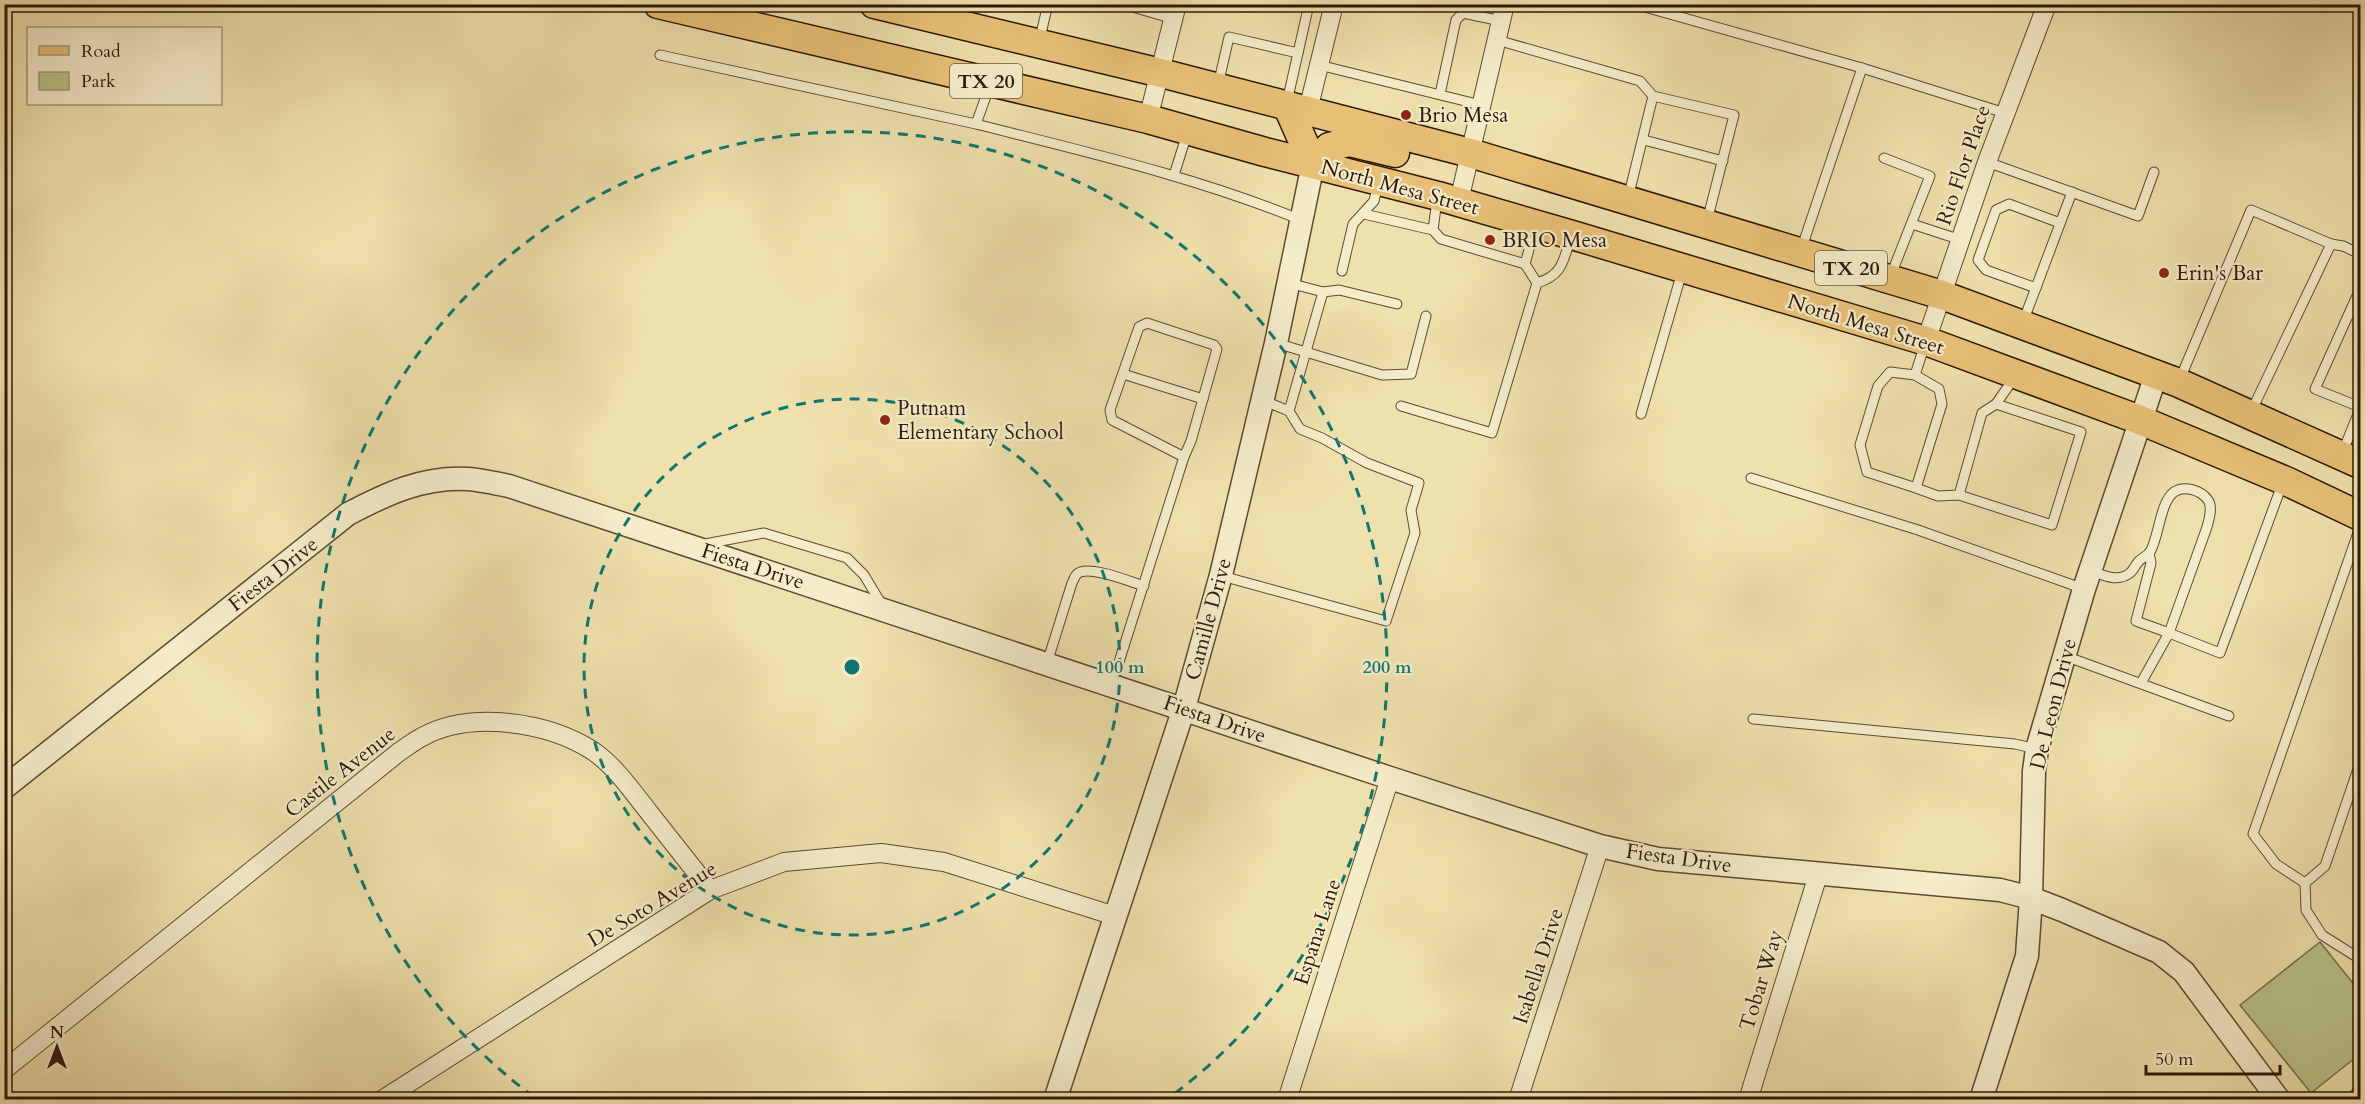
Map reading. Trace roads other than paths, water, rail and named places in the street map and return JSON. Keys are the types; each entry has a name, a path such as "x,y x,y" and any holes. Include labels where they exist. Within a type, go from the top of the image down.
{"main road":[{"name":"North Mesa Street","path":"658,4 720,11 991,82 1188,129 1448,198 1926,341 2140,420 2283,480 2361,516"},
{"name":"TX 20","path":"874,4 961,14 1038,44 1297,107 1460,151 1942,295 2167,379 2351,460"},
{"path":"1297,107 1313,164"},
{"path":"1313,164 1329,147 1349,142 1428,161 1460,151"}],"street":[{"path":"1297,107 1319,65 1334,4"},
{"name":"Rio Flor Place","path":"1926,341 2004,113 2047,4"},
{"path":"1148,119 1176,12"},
{"path":"1448,198 1460,151 1481,105 1503,13"},
{"name":"Camille Drive","path":"1055,1100 1184,708 1221,575 1276,343 1313,164"},
{"name":"De Leon Drive","path":"1981,1100 2027,957 2034,771 2037,749 2087,580 2140,420 2167,379"},
{"name":"Fiesta Drive","path":"4,788 348,514 385,494 409,486 436,480 467,479 509,486 1600,846 1658,859 2000,890 2031,898 2158,952 2184,972 2279,1100"},
{"name":"Castile Avenue","path":"4,1070 399,752 424,736 456,726 495,722 526,724 560,734 594,752 627,784 710,890"},
{"name":"Espana Lane","path":"1287,1100 1390,778"},
{"name":"Isabella Drive","path":"1518,1100 1600,846"},
{"name":"De Soto Avenue","path":"382,1100 710,890 784,862 881,853 945,862 1115,916"},
{"name":"Tobar Way","path":"1748,1100 1818,875"}],"lane":[{"path":"1038,44 1048,4"},
{"path":"1297,107 1298,53 1309,4"},
{"path":"1634,4 1862,68 2004,113"},
{"path":"1121,5 1176,12"},
{"path":"1440,94 1456,20 1463,13 1503,13"},
{"path":"1218,88 1230,37 1298,53"},
{"path":"1497,39 1640,81 1653,96 1734,116 1706,224"},
{"path":"660,55 976,124 1173,175 1258,202 1303,220"},
{"path":"1319,65 1481,105"},
{"path":"1801,252 1862,68"},
{"path":"976,124 991,82"},
{"path":"1628,200 1653,96"},
{"path":"1173,175 1188,129"},
{"path":"1644,140 1722,161"},
{"path":"1884,158 1930,176 1890,279"},
{"path":"1987,162 2138,216 2154,172"},
{"path":"1342,271 1353,224 1374,201 1379,180"},
{"path":"2022,324 2072,192"},
{"path":"1433,230 1448,198"},
{"path":"2036,288 1986,270 1978,260 1996,210 2008,204 2061,223"},
{"path":"2167,379 2251,210 2331,244 2343,246 2361,254"},
{"path":"1364,214 1433,230 1441,239 1525,264 1537,283 1492,433 1401,406"},
{"path":"1525,264 1536,224"},
{"path":"1911,224 1961,240"},
{"path":"1537,283 1551,279 1563,262 1572,235"},
{"path":"2250,414 2331,244"},
{"path":"1641,414 1683,268"},
{"path":"1289,283 1323,292 1339,290 1397,304"},
{"path":"2351,460 2361,408 2315,389 2361,290"},
{"path":"1289,411 1323,292"},
{"path":"1276,343 1382,375 1411,374 1426,316"},
{"path":"1112,684 1191,441 1217,349 1214,345 1147,323 1139,327 1110,410 1112,420 1184,457"},
{"path":"1915,375 1926,341"},
{"path":"1916,488 1942,404 1939,388 1915,375 1890,372 1878,386 1860,445 1867,472 1938,496 1959,495 2052,525 2081,432 1996,404"},
{"path":"1123,374 1203,399"},
{"path":"1959,495 1982,413 1996,404 2016,375"},
{"path":"1221,575 1386,621 1415,533 1411,510 1419,483 1367,463 1322,438 1300,429 1289,411 1262,400"},
{"path":"1751,478 2087,580 2107,577 2120,579 2130,573 2149,553"},
{"path":"2141,683 2150,662 2169,633 2207,527 2210,511 2208,500 2197,491 2185,488 2174,492 2167,503 2149,553 2150,571 2136,621 2169,633 2220,653 2283,480"},
{"path":"2305,883 2276,864 2253,834 2361,527"},
{"path":"694,546 764,533 847,558 864,575 885,609"},
{"path":"1047,663 1072,583 1077,574 1094,571 1144,586"},
{"path":"2065,656 2229,716"},
{"path":"1753,719 2015,744 2037,749"},
{"path":"2305,883 2325,866 2361,763"},
{"path":"2305,883 2307,910 2322,934 2361,959"}],"waterway":[{"path":"2343,1100 2360,1086"}],"place":[{"name":"Brio Mesa","path":"1406,115"},
{"name":"BRIO Mesa","path":"1490,240"},
{"name":"Erin's Bar","path":"2164,273"},
{"name":"Putnam Elementary School","path":"885,420"}]}
